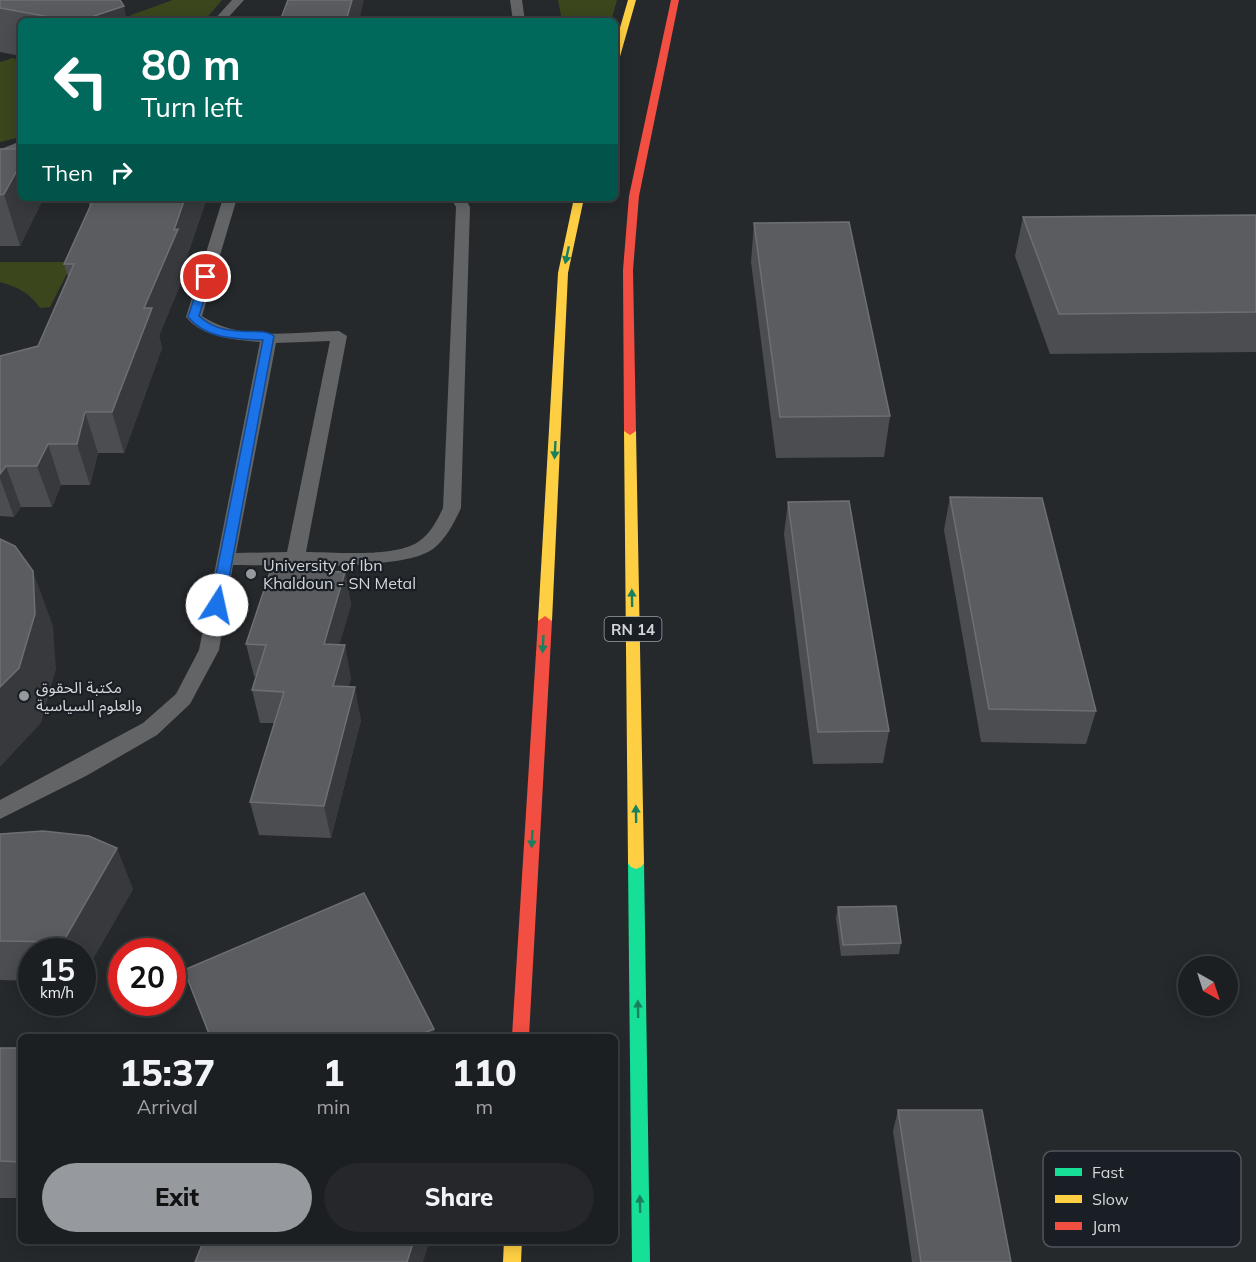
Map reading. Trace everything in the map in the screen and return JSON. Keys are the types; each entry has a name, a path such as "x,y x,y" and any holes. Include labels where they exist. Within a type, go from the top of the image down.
{"highway":[{"path":"618,49 632,0"},
{"name":"RN 14","path":"641,1262 628,270 634,196 675,0"},
{"path":"520,1034 559,387 563,273 578,201"},
{"path":"512,1262 513,1244"}],"lane":[{"path":"222,18 238,0"},
{"path":"516,0 519,18"},
{"path":"3,152 18,146"},
{"path":"3,152 18,153"},
{"path":"230,201 194,317 205,328 233,336 339,336 295,558"},
{"path":"225,559 399,555 423,548 442,530 452,508 463,207 460,201"},
{"path":"568,201 574,222"},
{"path":"0,810 78,770 150,729 183,699 209,650 269,336"}],"green space":[{"path":"173,0 222,0 207,18 132,18 131,15"},
{"path":"558,0 617,0 612,18 561,18"},
{"path":"13,58 18,60 18,138 0,142 0,62"},
{"path":"0,262 73,262 50,307 40,308 22,291 0,282"}],"building":[{"path":"0,0 120,0 124,6 91,18 55,18 0,8"},
{"path":"288,0 352,0 347,18 281,18"},
{"path":"0,149 18,149 18,168 4,194 0,195"},
{"path":"93,201 184,201 174,230 178,229 144,308 152,308 112,412 85,412 77,444 48,444 37,466 6,466 0,474 0,356 38,346 74,264 64,264"},
{"path":"1256,215 1256,312 1059,314 1023,217"},
{"path":"849,222 890,416 780,417 754,223"},
{"path":"950,497 1042,498 1096,711 989,709"},
{"path":"849,501 889,731 818,732 788,502"},
{"path":"0,539 15,546 33,571 35,614 19,668 0,687"},
{"path":"271,569 345,572 324,644 345,645 333,686 355,687 324,806 250,802 284,692 252,690 266,645 246,644"},
{"path":"43,831 89,836 117,848 65,938 18,938 18,941 0,941 0,834"},
{"path":"364,893 434,1029 422,1034 209,1034 186,975 186,969"},
{"path":"896,906 901,943 843,945 838,907"},
{"path":"0,1048 18,1048 18,1162 0,1161"},
{"path":"898,1110 982,1110 1011,1262 921,1262"},
{"path":"202,1244 413,1244 407,1262 195,1262"}],"traffic: fast":[{"path":"636,863 641,1262"}],"traffic: slow":[{"path":"618,49 632,0"},
{"path":"545,621 563,273 578,201"},
{"path":"630,431 636,863"},
{"path":"512,1262 513,1244"}],"traffic: jam":[{"path":"630,431 628,270 634,196 675,0"},
{"path":"520,1034 545,621"}],"place":[{"name":"University of Ibn Khaldoun - SN Metal","path":"251,574"},
{"name":"مكتبة الحقوق والعلوم السياسية","path":"24,696"}],"route":[{"path":"206,277 194,317 205,328 233,336 269,336 217,605"}]}
